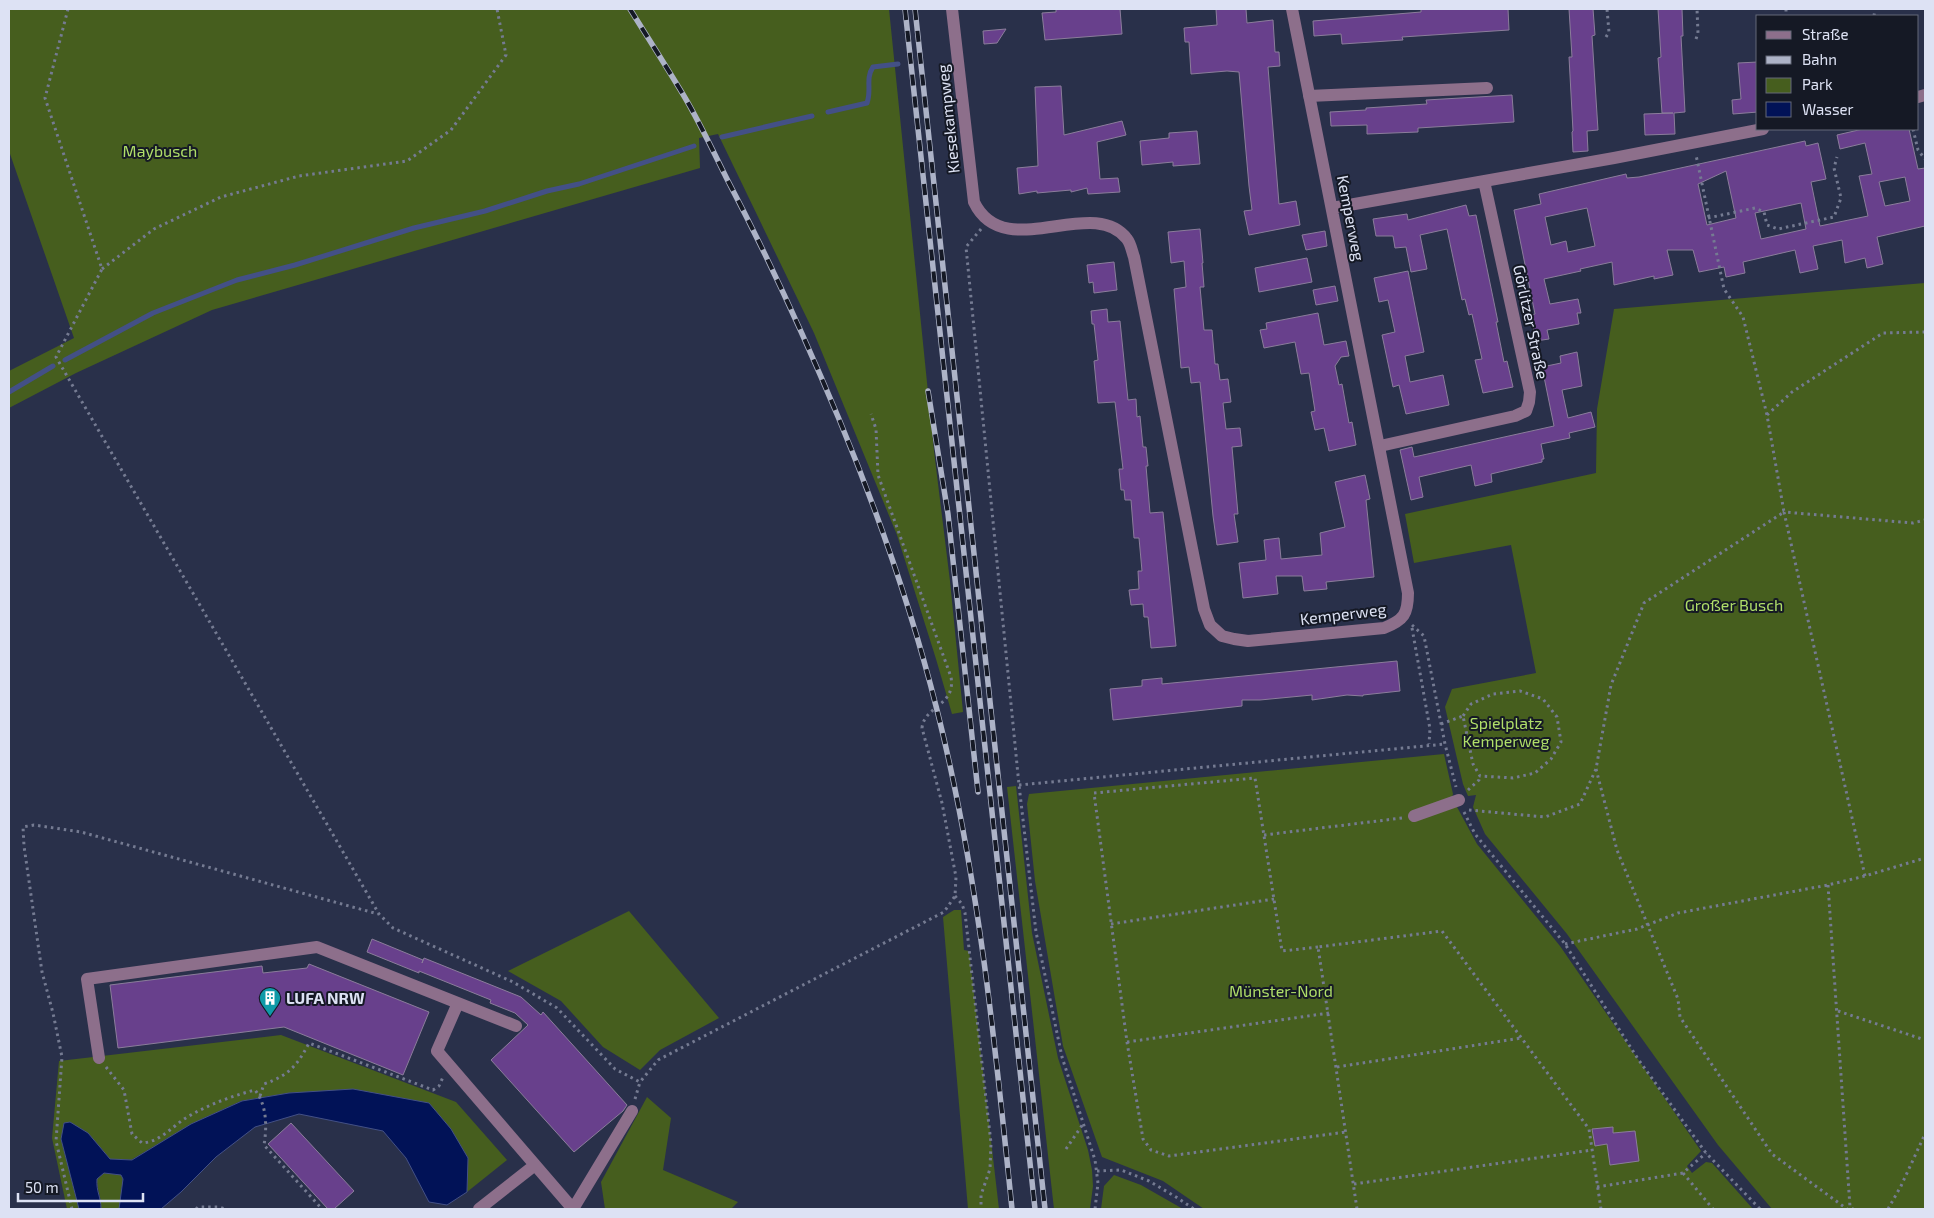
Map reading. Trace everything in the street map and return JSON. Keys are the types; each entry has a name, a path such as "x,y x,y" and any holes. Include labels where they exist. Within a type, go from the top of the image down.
{"street":[{"name":"Kiesekampweg","path":"952,9 974,202 979,212 988,220"},
{"name":"Kemperweg","path":"988,220 998,227 1011,230 1087,224 1103,225 1116,230 1128,240 1134,257 1204,609 1210,625 1222,636 1248,641 1384,628 1396,623 1404,616 1408,605 1408,593 1292,9"},
{"path":"1309,96 1486,88"},
{"path":"1332,208 1758,130"},
{"name":"Görlitzer Straße","path":"1380,446 1515,416 1526,411 1530,392 1484,181"},
{"path":"1414,816 1459,800"},
{"path":"99,1058 87,979 317,947 516,1026"},
{"path":"458,1003 437,1051 573,1209 632,1111"},
{"path":"479,1209 536,1165"}],"path":[{"path":"68,9 45,98 102,269"},
{"path":"497,9 506,54 451,130 407,161 299,176 221,197 154,229 102,269 56,357 379,914 393,928 513,982 557,1008 615,1069 640,1082 658,1060 944,912 955,896 956,877 942,803 922,728 925,719 949,695 952,687 952,677 878,475 876,429 871,414"},
{"path":"1606,37 1609,32 1607,9"},
{"path":"1696,9 1698,33 1696,39"},
{"path":"1913,130 1918,150 1925,159"},
{"path":"1702,141 1695,156 1708,218 1724,289 1744,318 1767,416 1784,512 1866,876"},
{"path":"1708,218 1755,208 1764,212 1767,225 1778,229 1834,218 1841,198 1834,168 1837,157"},
{"path":"988,220 966,248 1019,785 1036,932 1062,1057 1095,1160 1098,1183 1095,1209"},
{"path":"1767,416 1792,392 1883,333 1925,332"},
{"path":"1760,1209 1706,1153 1638,1059 1565,944 1475,834 1463,810 1545,817 1580,804 1596,769 1611,685 1644,602 1784,512 1914,523 1925,520"},
{"path":"1429,744 1430,729 1412,624 1424,636 1445,744 1459,800"},
{"path":"1442,724 1463,716 1471,704 1493,694 1520,691 1543,700 1557,717 1561,742 1552,759 1535,773 1513,778 1480,776"},
{"path":"1463,716 1473,764 1480,776"},
{"path":"1019,785 1429,744 1445,744"},
{"path":"1596,769 1617,850 1678,999 1680,1017 1772,1154 1847,1209"},
{"path":"1459,800 1479,780 1480,776"},
{"path":"1346,1132 1169,1156 1151,1150 1143,1139 1111,924 1094,793 1255,778 1282,951 1442,931 1589,1129 1600,1209"},
{"path":"1264,836 1414,816"},
{"path":"72,1209 56,1141 62,1057 42,972 23,827 34,825 81,832 379,914"},
{"path":"1565,944 1637,929 1678,914 1866,876 1925,858"},
{"path":"1828,885 1850,1207 1853,1209"},
{"path":"955,896 962,904 966,913 991,1143 990,1170 981,1195 981,1209"},
{"path":"1111,924 1274,899"},
{"path":"1318,947 1357,1209"},
{"path":"1838,1011 1925,1040"},
{"path":"1128,1042 1329,1013"},
{"path":"1336,1067 1521,1038"},
{"path":"260,1096 264,1084 278,1079 298,1063 309,1043 433,1090 439,1086 449,1065"},
{"path":"99,1058 124,1090 132,1134 142,1143 152,1142 188,1116 234,1095 255,1090 260,1096 267,1125 264,1145 322,1209"},
{"path":"1066,1149 1084,1124"},
{"path":"1888,1209 1925,1134"},
{"path":"1354,1184 1592,1150"},
{"path":"1597,1187 1683,1172 1706,1153"},
{"path":"1097,1171 1121,1170 1149,1181 1194,1209"},
{"path":"1683,1172 1713,1209"},
{"path":"196,1209 218,1207 225,1209"}],"green space":[{"name":"Maybusch","path":"9,9 889,9 934,451 950,581 963,712 952,714 897,535 814,333 718,134 699,138 700,168 212,310 76,373 9,408 9,371 74,338 9,151"},
{"name":"Großer Busch","path":"1925,283 1925,1209 1772,1209 1718,1145 1567,934 1485,834 1473,807 1476,795 1468,796 1463,784 1445,707 1452,689 1536,673 1511,545 1414,563 1405,514 1596,473 1597,409 1614,309"},
{"name":"Münster-Nord","path":"1444,754 1453,794 1451,800 1457,807 1477,844 1560,946 1701,1151 1687,1166 1692,1173 1706,1162 1712,1163 1753,1209 1204,1209 1163,1181 1102,1157 1063,1046 1035,881 1027,804 1029,794"},
{"path":"1016,786 1032,933 1058,1058 1088,1150 1093,1186 1090,1209 1054,1209 1007,787"},
{"path":"954,910 961,910 964,950 969,951 999,1209 968,1209 943,917"},
{"path":"629,911 719,1018 660,1050 640,1070 603,1047 561,1001 508,971"},
{"path":"281,1035 456,1102 507,1160 467,1192 468,1157 428,1103 353,1090 289,1093 241,1101 191,1124 131,1160 110,1159 88,1133 61,1139 79,1209 67,1209 52,1138 59,1061"},
{"path":"647,1097 671,1118 663,1170 738,1202 731,1209 605,1209 601,1182"},
{"path":"104,1173 121,1174 123,1179 119,1209 101,1209 97,1179"},
{"path":"1114,1175 1141,1185 1183,1209 1101,1209 1104,1186"}],"water":[{"path":"353,1089 429,1103 451,1129 468,1158 467,1192 447,1205 429,1202 406,1158 383,1131 299,1114 255,1127 216,1157 161,1209 119,1209 123,1179 121,1175 104,1173 97,1179 101,1209 79,1209 61,1139 64,1123 70,1122 88,1133 110,1159 132,1160 191,1124 242,1101 289,1093"}],"building":[{"path":"1056,9 1120,9 1122,34 1045,40 1042,13 1056,12"},
{"path":"1216,9 1246,9 1247,23 1273,20 1275,52 1279,52 1280,66 1268,67 1279,204 1296,201 1300,225 1249,235 1244,211 1252,210 1239,72 1191,74 1189,42 1185,42 1184,28 1217,25"},
{"path":"1421,9 1508,9 1509,30 1402,37 1403,40 1342,44 1341,34 1314,36 1313,21 1421,12"},
{"path":"1569,9 1593,9 1595,35 1592,36 1598,130 1587,131 1588,151 1573,152 1569,57 1572,57"},
{"path":"1658,9 1682,9 1683,36 1681,36 1685,112 1674,113 1675,134 1645,135 1644,114 1673,113 1662,113 1658,58 1661,57"},
{"path":"1006,29 997,43 984,44 983,31"},
{"path":"1756,62 1756,112 1733,114 1732,100 1741,99 1738,63"},
{"path":"1061,86 1064,135 1122,121 1126,135 1097,142 1100,179 1118,178 1120,192 1088,194 1087,188 1071,192 1071,190 1037,193 1037,191 1019,194 1017,168 1038,166 1035,87"},
{"path":"1512,95 1514,122 1418,128 1418,132 1367,134 1367,125 1331,126 1330,112 1427,104 1426,100"},
{"path":"1859,130 1909,130 1918,169 1925,168 1925,226 1877,237 1883,264 1867,268 1865,258 1845,263 1842,240 1813,246 1818,269 1800,273 1795,250 1743,262 1745,273 1726,277 1724,267 1699,272 1693,250 1667,250 1673,275 1654,279 1654,276 1614,285 1612,262 1580,269 1581,271 1544,279 1550,304 1578,299 1581,313 1577,313 1579,324 1547,330 1549,339 1536,341 1531,315 1535,314 1514,210 1541,204 1539,194 1626,174 1627,178 1639,177 1805,141 1806,146 1818,143 1826,179 1811,182 1820,226 1868,216 1859,176 1872,174 1865,143 1840,149 1837,135","holes":["1726,171 1736,218 1707,225 1698,184","1905,177 1910,201 1885,206 1879,182","1801,203 1806,229 1761,239 1755,213","1587,208 1595,246 1568,252 1566,241 1551,245 1545,217"]},
{"path":"1197,131 1200,164 1173,166 1173,162 1142,165 1140,141 1169,138 1169,133"},
{"path":"1466,205 1469,216 1476,215 1498,322 1496,322 1504,362 1507,361 1513,387 1483,393 1475,360 1482,359 1472,314 1469,315 1465,299 1462,300 1447,229 1420,235 1427,269 1411,272 1406,247 1395,248 1393,236 1376,236 1373,219 1407,214 1408,220"},
{"path":"1200,229 1204,287 1200,287 1204,330 1212,330 1215,364 1218,364 1220,380 1228,379 1231,402 1223,403 1226,429 1240,428 1242,446 1232,447 1238,514 1234,514 1238,542 1217,545 1200,382 1191,383 1189,367 1181,368 1174,289 1186,287 1184,261 1171,263 1168,232"},
{"path":"1325,231 1327,246 1306,250 1302,235"},
{"path":"1307,258 1312,282 1259,292 1255,268"},
{"path":"1114,262 1117,290 1094,293 1093,282 1089,283 1087,265"},
{"path":"1408,271 1424,352 1405,356 1410,382 1443,375 1449,405 1406,414 1399,385 1393,387 1382,335 1395,332 1388,300 1379,302 1374,278"},
{"path":"1335,286 1338,301 1316,305 1313,290"},
{"path":"1107,309 1108,322 1120,321 1128,400 1136,399 1137,417 1140,416 1143,447 1146,447 1150,513 1163,512 1176,646 1151,648 1148,617 1144,617 1143,604 1131,605 1129,590 1139,589 1138,571 1142,571 1139,538 1134,538 1131,500 1125,500 1124,490 1121,490 1119,469 1123,469 1115,402 1098,403 1094,361 1098,360 1091,311"},
{"path":"1318,313 1324,345 1346,341 1349,356 1341,357 1335,366 1339,385 1342,384 1349,423 1352,422 1356,445 1329,451 1324,428 1315,430 1311,412 1315,411 1309,373 1301,374 1295,342 1264,348 1260,330 1267,329 1266,323"},
{"path":"1577,352 1582,386 1562,390 1568,418 1591,412 1595,427 1569,433 1570,438 1541,444 1544,459 1542,459 1542,462 1491,474 1492,482 1475,486 1471,465 1419,477 1423,497 1411,500 1400,450 1412,447 1414,457 1554,426 1542,367 1561,363 1560,356"},
{"path":"1365,475 1370,499 1366,500 1374,577 1326,582 1327,589 1304,591 1302,576 1276,576 1278,594 1243,598 1239,563 1266,560 1264,540 1279,538 1281,559 1322,555 1320,533 1345,527 1335,482"},
{"path":"1397,661 1400,691 1312,700 1312,695 1242,700 1242,706 1113,720 1110,689 1142,686 1142,680 1162,678 1162,684"},
{"path":"372,939 423,960 422,963 424,958 521,997 541,1015 543,1012 627,1105 623,1111 574,1152 491,1060 528,1025 515,1013 490,1003 491,1000 367,952"},
{"name":"LUFA NRW","path":"309,964 429,1012 403,1075 284,1027 118,1048 110,985 262,966 263,973 307,968"},
{"path":"291,1123 354,1191 334,1209 328,1209 268,1144"},
{"path":"1613,1127 1613,1133 1635,1131 1639,1161 1610,1165 1607,1144 1595,1146 1592,1129"}],"waterway":[{"path":"828,112 867,103 869,76 873,67 898,64"},
{"path":"722,137 812,116"},
{"path":"65,360 153,313 237,280 295,265 414,228 485,211 547,191 579,184 694,146"},
{"path":"9,392 53,366"}],"railway":[{"path":"630,9 696,117 786,299 826,389 881,526 917,636 937,710 964,833 984,958 1012,1209"},
{"path":"905,9 1035,1209"},
{"path":"915,9 1045,1209"},
{"path":"928,391 948,514 978,792"}],"place":[{"name":"LUFA NRW","path":"270,1017"}],"park label":[{"name":"Spielplatz Kemperweg","path":"1506,732"}]}
